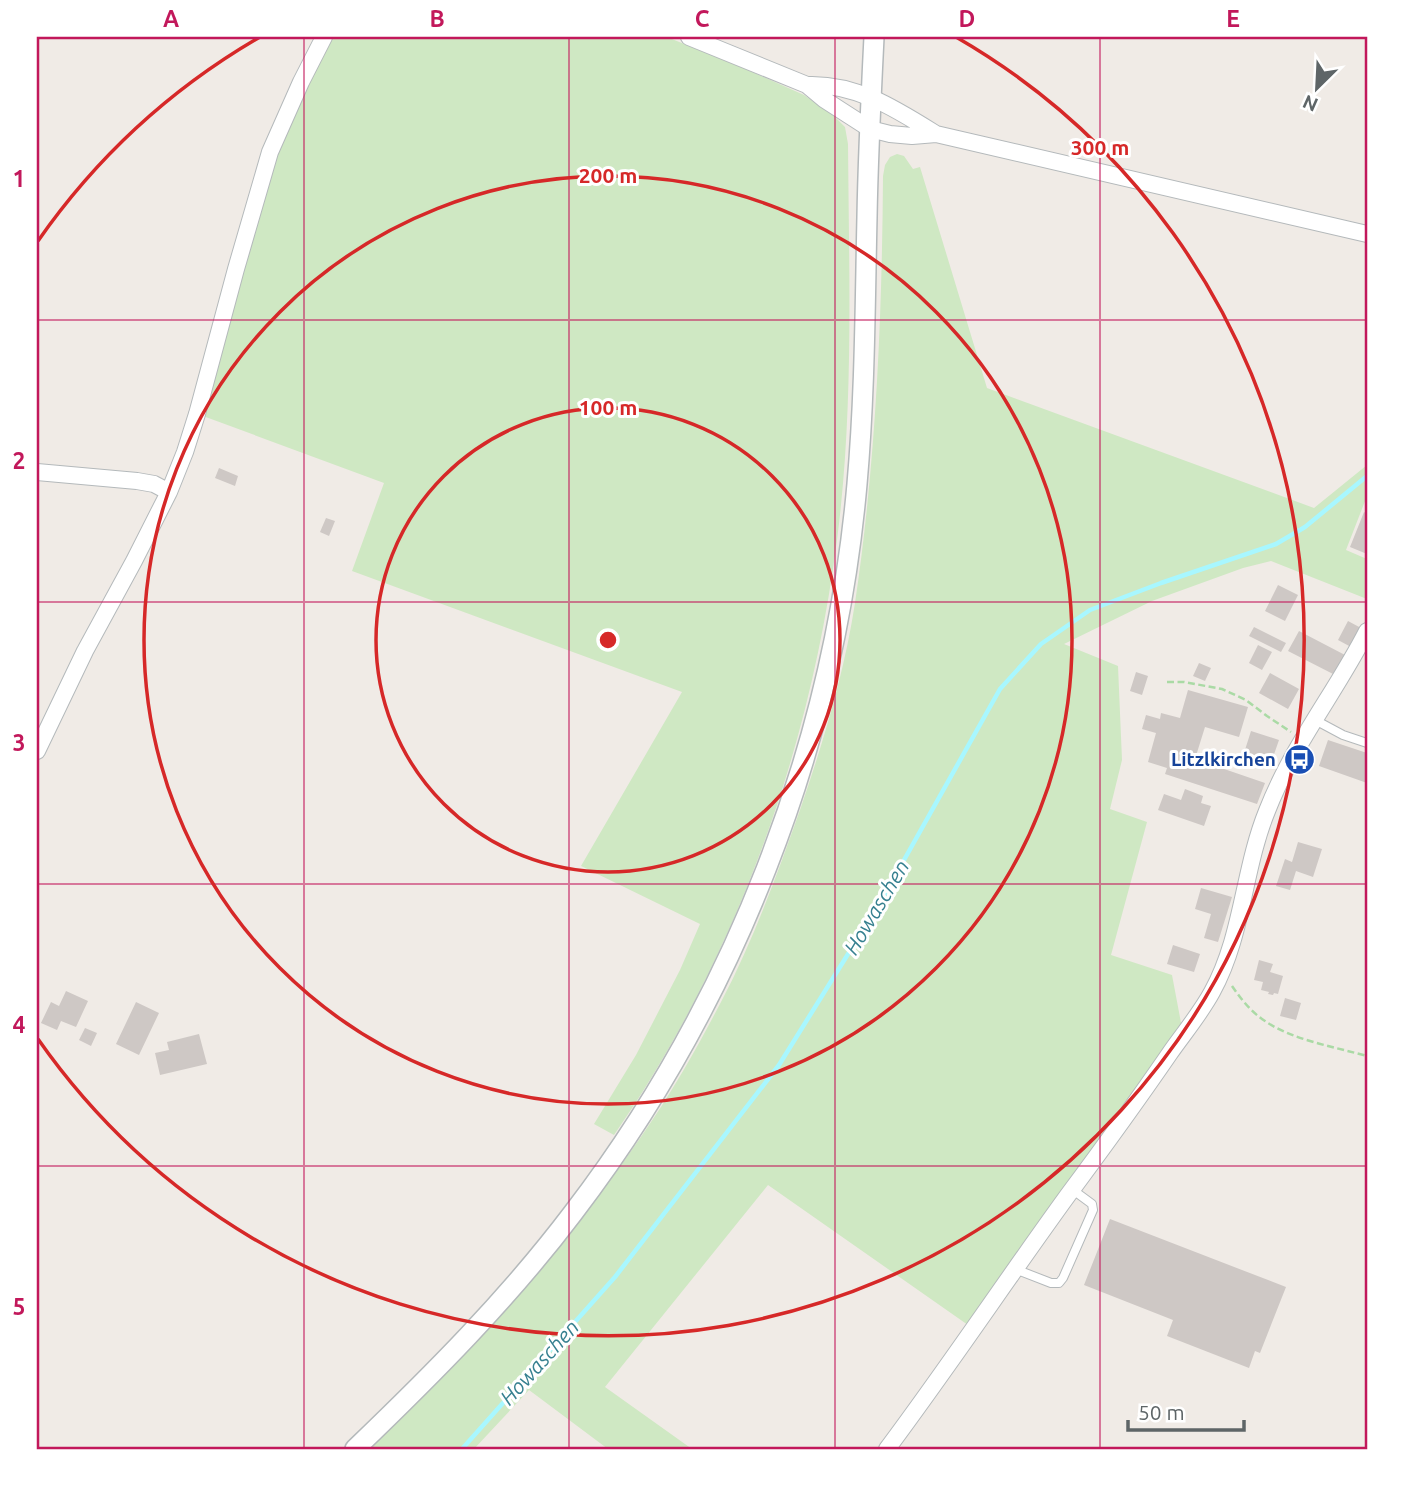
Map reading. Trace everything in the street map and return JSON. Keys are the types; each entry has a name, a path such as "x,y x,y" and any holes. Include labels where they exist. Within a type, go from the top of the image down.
{"street":[{"path":"37,751 74,673 169,492 197,414 270,152 300,82 324,37"},
{"path":"689,37 807,85 870,129 912,136 936,134 1367,234"},
{"path":"355,1449 507,1294 572,1215 618,1152 690,1032 743,925 771,857 817,719 841,605 857,485 864,373 874,37"},
{"path":"807,85 826,84 850,89 888,105 936,134"},
{"path":"37,472 137,481 154,484 169,492"},
{"path":"887,1449 934,1387 1210,995 1231,950 1258,836 1281,777 1340,681 1367,631"}],"lane":[{"path":"1315,720 1367,743"},
{"path":"1015,1269 1051,1283 1059,1283 1063,1278 1093,1210 1092,1204 1073,1190"}],"path":[{"path":"1167,682 1184,681 1222,689 1247,700 1302,740"},
{"path":"1223,971 1241,999 1266,1023 1308,1040 1367,1056"}],"green space":[{"path":"331,37 667,37 804,95 845,127 848,144 849,293 846,441 837,540 825,619 808,698 761,851 731,926 696,998 657,1068 614,1135 594,1124 636,1055 680,970 700,924 581,866 682,692 352,571 384,483 203,416 275,157"},
{"path":"897,154 904,156 913,169 920,167 987,388 1314,508 1367,465 1367,496 1346,550 1367,559 1367,599 1271,561 1243,568 1152,601 1064,644 1118,666 1122,760 1110,809 1147,822 1111,955 1172,975 1182,1028 968,1325 768,1185 605,1387 692,1449 608,1449 529,1390 474,1449 369,1449 428,1391 506,1306 614,1175 662,1105 697,1047 733,979 764,908 817,759 839,682 855,603 873,444 883,176 890,157"}],"building":[{"path":"219,468 238,476 235,486 215,478"},
{"path":"1364,512 1367,514 1367,554 1350,547"},
{"path":"326,518 335,521 329,536 320,532"},
{"path":"1278,585 1298,595 1285,621 1265,611"},
{"path":"1348,621 1361,628 1351,647 1338,640"},
{"path":"1254,627 1286,643 1281,652 1249,636"},
{"path":"1299,631 1345,655 1335,675 1288,651"},
{"path":"1258,645 1272,652 1262,670 1249,663"},
{"path":"1199,663 1211,668 1205,681 1193,676"},
{"path":"1136,672 1148,676 1142,695 1130,691"},
{"path":"1270,673 1299,689 1288,709 1259,693"},
{"path":"1188,690 1248,707 1239,737 1205,727 1195,759 1265,783 1257,804 1165,774 1167,768 1148,762 1156,733 1142,729 1146,715 1160,719 1161,713 1180,718"},
{"path":"1251,731 1279,740 1271,763 1244,753"},
{"path":"1328,740 1367,753 1367,783 1319,766"},
{"path":"1185,789 1203,796 1201,803 1211,806 1204,826 1158,810 1164,794 1181,800"},
{"path":"1298,842 1322,849 1313,877 1296,871 1290,890 1276,886 1285,859 1292,862"},
{"path":"1201,888 1232,897 1218,942 1204,938 1211,914 1195,909"},
{"path":"1173,945 1200,954 1194,972 1167,964"},
{"path":"1259,960 1273,964 1270,972 1283,976 1278,994 1268,994 1269,992 1261,990 1263,982 1254,980"},
{"path":"66,991 88,1001 76,1027 61,1021 57,1030 41,1023 51,1002 59,1006"},
{"path":"1285,998 1301,1003 1296,1020 1280,1016"},
{"path":"136,1002 159,1013 139,1055 116,1044"},
{"path":"85,1028 97,1033 91,1046 79,1040"},
{"path":"199,1034 207,1064 160,1075 155,1053 169,1050 167,1042"},
{"path":"1110,1219 1286,1287 1260,1353 1255,1351 1249,1368 1167,1336 1173,1320 1084,1285"}],"waterway":[{"name":"Howaschen","path":"462,1449 615,1277 779,1065 881,901 1000,689 1041,644 1090,610 1276,544 1305,527 1367,476"}],"place":[{"name":"Litzlkirchen","path":"1299,759"}]}
